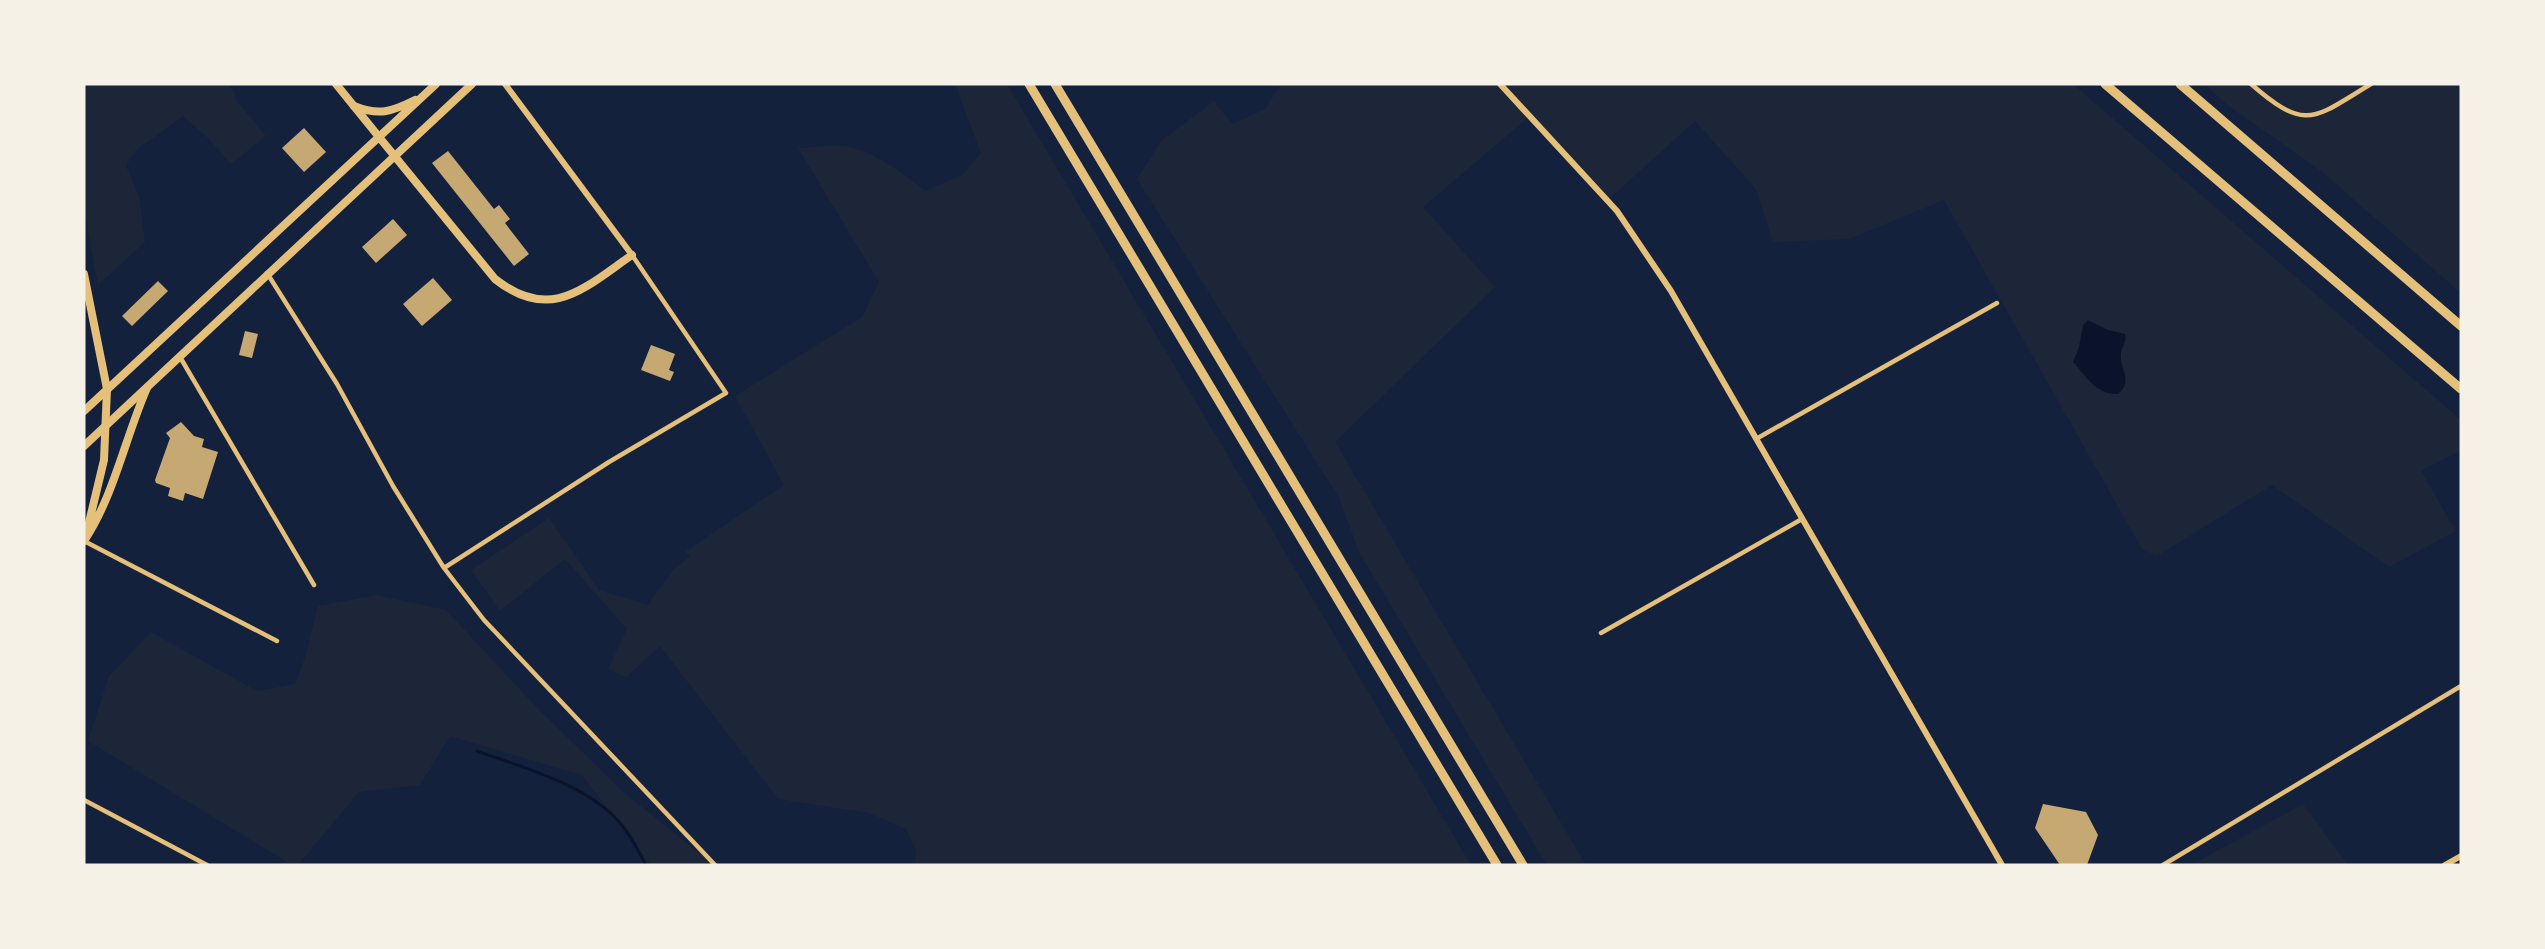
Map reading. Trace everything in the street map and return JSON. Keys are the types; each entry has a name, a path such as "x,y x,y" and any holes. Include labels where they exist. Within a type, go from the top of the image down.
{"highway":[{"path":"84,411 436,84"},
{"path":"84,446 472,84"},
{"path":"1029,84 1497,865"},
{"path":"1054,84 1523,865"},
{"path":"2104,84 2461,389"},
{"path":"2180,84 2461,326"},
{"path":"354,106 367,111 383,113 423,96"},
{"path":"379,137 495,279 510,291 542,301 558,300 573,295 632,255"},
{"path":"84,274 107,389"}],"main road":[{"path":"336,84 379,137"},
{"path":"84,542 98,521 132,421 147,387"},
{"path":"84,542 104,460 107,389"}],"street":[{"path":"444,568 609,462 726,393 632,255 505,84"},
{"path":"1500,84 1617,211 1671,291 2002,865"},
{"path":"2251,84 2286,110 2310,117 2371,84"},
{"path":"267,273 338,384 393,486 444,568 484,620 715,865"},
{"path":"1756,440 1997,303"},
{"path":"180,357 314,585"},
{"path":"1602,633 1802,519"},
{"path":"84,542 277,641"},
{"path":"2163,865 2461,686"},
{"path":"84,800 207,865"},
{"path":"2445,865 2461,856"}],"shaded area":[{"path":"84,84 228,84 235,93 235,99 266,136 231,164 209,139 183,116 135,151 126,166 139,196 145,242 98,285 84,207"},
{"path":"955,84 1007,84 1471,865 915,865 916,850 906,829 869,813 778,799 660,646 626,677 608,669 627,629 565,559 500,611 471,570 549,518 599,590 648,605 673,570 690,556 685,552 784,485 735,396 862,317 879,282 798,148 833,145 855,148 888,164 925,191 962,175 981,153"},
{"path":"1281,84 2073,84 2461,420 2461,450 2421,471 2456,531 2389,567 2272,485 2157,556 2142,549 1944,200 1849,239 1773,242 1756,189 1695,121 1608,200 1529,117 1423,207 1495,287 1335,442 1586,865 1547,865 1360,554 1338,496 1137,179 1161,141 1214,101 1232,124 1265,109"},
{"path":"2204,84 2461,84 2461,293 2321,171 2230,107"},
{"path":"2088,320 2108,330 2125,334 2121,359 2125,384 2118,394 2098,388 2073,362 2079,347 2083,325"},
{"path":"377,595 446,610 538,709 629,797 715,865 651,865 582,775 450,736 420,785 359,792 298,865 292,865 88,741 109,676 151,632 257,691 295,684 306,655 318,606"},
{"path":"2303,804 2348,865 2191,865"}],"building":[{"path":"304,128 326,152 304,172 282,148"},
{"path":"448,151 494,209 499,205 510,219 505,223 529,254 514,266 432,163"},
{"path":"393,219 407,235 376,263 362,247"},
{"path":"433,278 452,300 422,326 403,304"},
{"path":"158,281 168,291 132,326 122,316"},
{"path":"245,331 258,334 252,358 239,355"},
{"path":"651,345 675,354 669,370 674,372 670,381 641,370"},
{"path":"181,422 194,436 204,439 202,447 218,452 203,499 185,493 183,501 168,496 170,488 156,483 155,480 170,438 166,433"},
{"path":"2043,804 2086,812 2098,835 2087,865 2060,865 2035,828"}],"waterway":[{"path":"477,751 556,780 595,801 611,813 624,828 646,865"}]}
